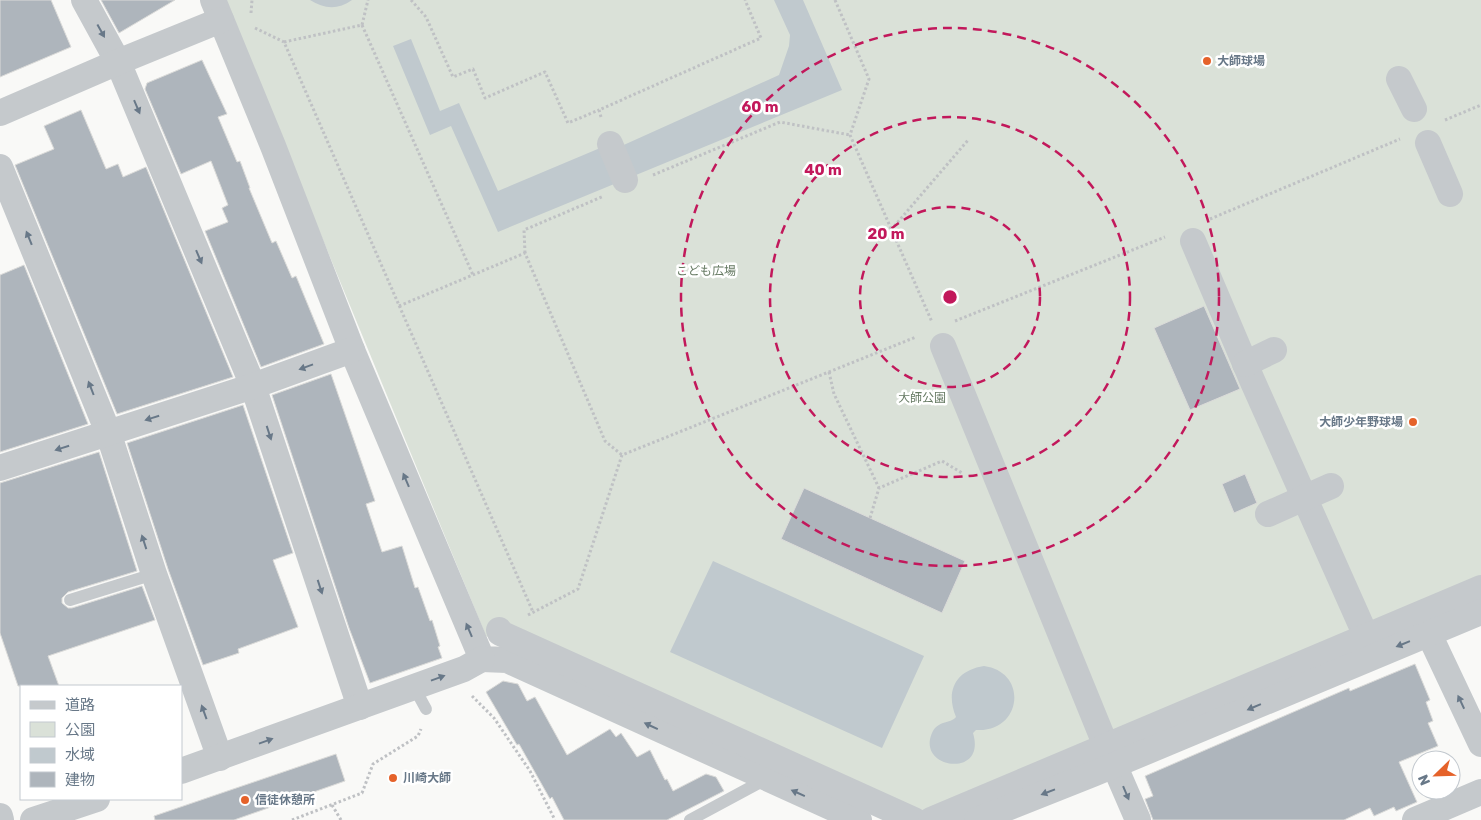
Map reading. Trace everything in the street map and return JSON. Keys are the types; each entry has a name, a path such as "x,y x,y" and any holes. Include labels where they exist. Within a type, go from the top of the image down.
{"street":[{"path":"84,0 118,62 254,386 360,707"},
{"path":"0,113 118,62 217,10 273,146 352,350 482,659"},
{"path":"1398,79 1414,109"},
{"path":"1416,140 1450,194"},
{"path":"610,144 626,183"},
{"path":"0,167 108,432 154,574 220,758"},
{"path":"1190,235 1366,636"},
{"path":"939,338 1138,820"},
{"path":"0,468 254,386 352,350"},
{"path":"1245,364 1274,350"},
{"path":"1268,514 1331,486"},
{"path":"977,820 1366,636 1481,588"},
{"path":"931,820 1110,756 1365,660 1481,612"},
{"path":"499,630 500,633 914,820"},
{"path":"1430,634 1481,744"},
{"path":"182,770 220,758 360,707 420,698 482,659 507,660 766,779 827,812 859,820"},
{"path":"1414,820 1481,792"},
{"path":"33,820 94,800"},
{"path":"0,816 1,820"}],"lane":[{"path":"70,600 154,574"},
{"path":"690,820 766,779"}],"path":[{"path":"368,0 362,25 474,275"},
{"path":"411,0 426,17 453,77 472,69 485,98 545,72 568,123 761,38 744,0"},
{"path":"835,0 869,79 850,135 939,338"},
{"path":"250,25 284,42 362,25"},
{"path":"284,42 533,612"},
{"path":"599,110 610,144"},
{"path":"622,455 604,441 525,253 524,230 626,183 780,122 850,135"},
{"path":"891,230 970,139"},
{"path":"499,630 578,589 622,455 829,372 939,338 1416,140"},
{"path":"398,306 525,253"},
{"path":"829,372 834,394 879,488 870,518"},
{"path":"879,488 942,461 965,474"},
{"path":"470,693 494,718 530,771 555,820"},
{"path":"292,820 362,793 373,764 418,736 420,698"},
{"path":"332,805 341,820"}],"green space":[{"name":"大師公園","path":"226,0 1481,0 1481,601 947,820 884,820 486,636 239,36"}],"water":[{"path":"310,0 352,0 336,7 326,7"},
{"path":"774,0 803,0 842,90 498,232 451,126 430,135 393,46 411,39 440,111 459,103 498,191 612,143 617,148 779,75 789,46 790,35"},
{"path":"713,561 924,656 882,748 670,652"},
{"path":"984,666 998,671 1008,679 1013,690 1014,701 1011,713 1003,722 991,728 976,730 973,733 975,748 970,757 962,763 952,764 942,761 934,755 930,745 932,733 937,726 956,717 952,699 955,683 966,672"}],"building":[{"path":"0,0 51,0 71,47 0,77"},
{"path":"101,0 175,0 119,33"},
{"path":"202,60 227,114 218,117 237,162 240,161 272,243 276,241 292,278 296,276 324,344 261,367 205,231 228,222 222,208 228,205 211,161 181,174 145,89 147,83"},
{"path":"81,110 106,169 118,164 123,177 146,167 233,377 117,414 15,165 54,149 44,126"},
{"path":"24,265 88,424 0,452 0,275"},
{"path":"1204,306 1240,389 1190,410 1154,328"},
{"path":"331,374 375,501 366,504 382,552 402,546 415,588 418,587 430,621 432,620 442,658 370,683 349,628 272,395"},
{"path":"243,405 293,553 273,560 298,627 238,649 239,653 203,665 168,569 127,443"},
{"path":"99,452 137,571 68,592 62,598 62,603 68,608 72,608 142,586 155,620 48,656 59,685 18,686 0,633 0,483"},
{"path":"1245,474 1257,503 1234,513 1222,484"},
{"path":"804,488 965,561 942,613 781,539"},
{"path":"1415,664 1430,700 1426,702 1433,721 1428,723 1438,746 1428,750 1411,750 1411,757 1399,762 1411,789 1411,800 1416,800 1417,802 1396,811 1394,807 1374,816 1370,808 1344,820 1153,820 1145,799 1153,796 1145,776 1349,688 1350,691"},
{"path":"503,681 518,684 527,701 535,697 567,755 610,729 616,737 621,733 637,757 650,750 665,780 667,779 673,791 706,774 716,777 724,791 667,820 564,820 552,797 550,799 519,744 517,745 486,692"},
{"name":"信徒休憩所","path":"336,754 345,781 234,820 155,820 154,816"}],"place":[{"name":"大師球場","path":"1207,61"},
{"name":"大師少年野球場","path":"1413,422"},
{"name":"川崎大師","path":"393,778"},
{"name":"信徒休憩所","path":"245,800"}],"park label":[{"name":"こども広場","path":"706,271"}]}
